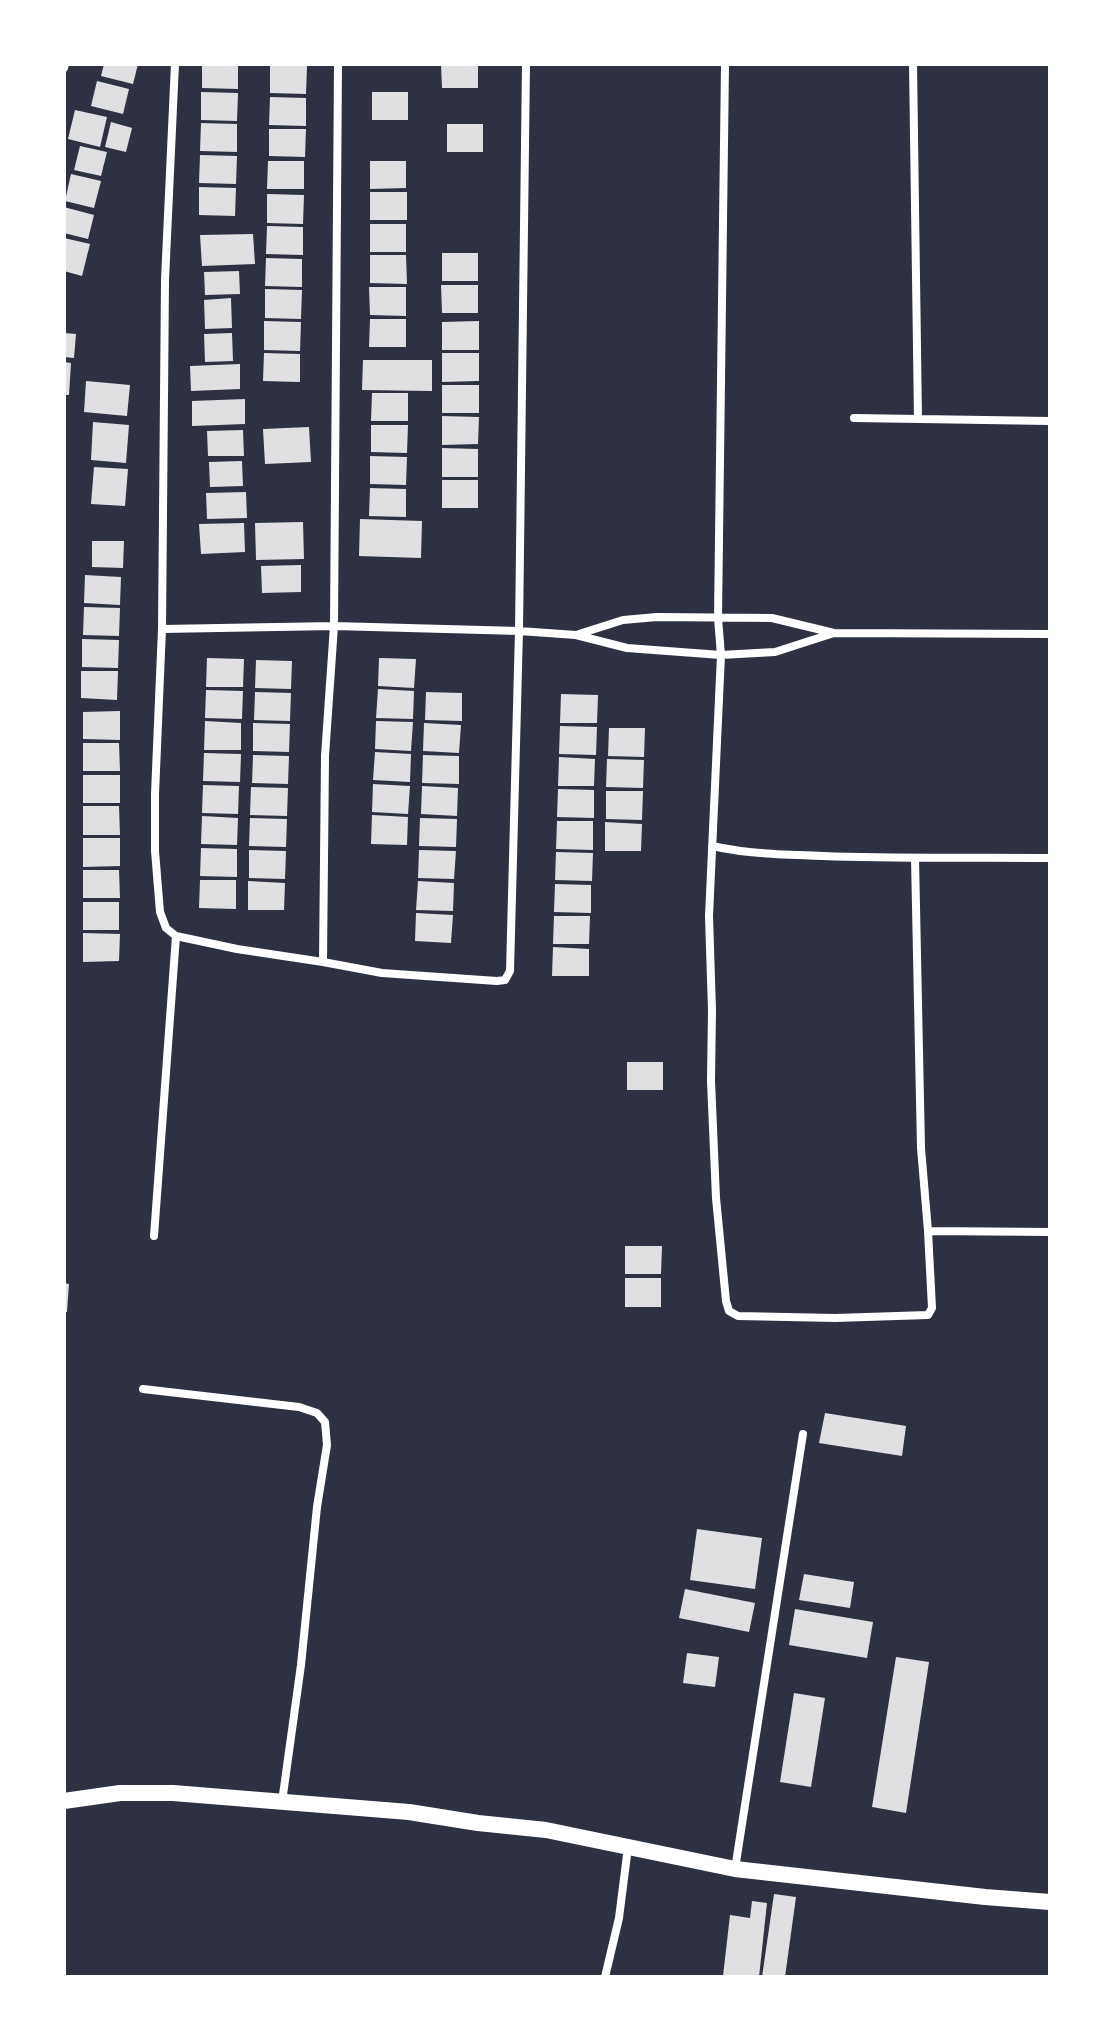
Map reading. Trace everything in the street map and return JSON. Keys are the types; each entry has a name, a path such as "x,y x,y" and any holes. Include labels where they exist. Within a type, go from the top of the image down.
{"main road":[{"path":"64,1801 120,1793 173,1793 409,1812 546,1830 735,1869 1050,1902"}],"street":[{"path":"175,64 165,280 162,629 155,794 155,851 160,912 166,928 176,936 237,949 382,973 497,981 505,980 510,971 519,631 526,64"},
{"path":"323,962 325,756 334,626 338,64"},
{"path":"725,64 718,618 721,655 709,916 716,1198 726,1301 729,1311 738,1316 835,1318 928,1315 932,1308 921,1148 915,858"},
{"path":"913,64 918,419"},
{"path":"854,418 1050,421"},
{"path":"576,635 623,620 657,617 772,618 834,633 1050,634"},
{"path":"162,629 334,626 519,631 576,635 627,648 721,655 775,652 834,633"},
{"path":"712,846 783,854 1050,858"},
{"path":"154,1236 176,936"},
{"path":"928,1231 1050,1232"},
{"path":"143,1389 299,1407 317,1413 325,1422 327,1445 282,1802"},
{"path":"735,1869 803,1434"},
{"path":"605,1977 619,1918 628,1847"}],"building":[{"path":"104,64 138,64 133,84 101,76"},
{"path":"202,64 238,64 238,89 202,88"},
{"path":"441,64 478,64 478,88 442,88"},
{"path":"270,65 307,66 306,94 270,93"},
{"path":"97,81 129,89 123,114 91,106"},
{"path":"201,92 238,93 237,121 201,120"},
{"path":"372,92 408,92 408,120 372,120"},
{"path":"270,97 306,98 306,126 269,125"},
{"path":"75,110 107,117 100,147 68,139"},
{"path":"111,122 132,128 126,152 105,147"},
{"path":"201,123 237,124 237,152 200,151"},
{"path":"447,124 483,124 483,152 447,152"},
{"path":"269,129 306,129 305,157 269,156"},
{"path":"80,146 107,152 101,176 74,170"},
{"path":"200,155 237,156 236,184 199,183"},
{"path":"268,161 304,161 304,189 267,189"},
{"path":"370,161 406,161 406,188 370,189"},
{"path":"71,174 101,181 94,208 65,201"},
{"path":"199,187 236,188 235,216 199,215"},
{"path":"370,192 407,192 407,220 370,220"},
{"path":"267,194 304,195 303,224 267,223"},
{"path":"64,207 94,215 88,239 64,233"},
{"path":"370,224 406,224 406,252 370,252"},
{"path":"267,226 303,227 303,255 266,254"},
{"path":"253,234 255,264 202,266 200,235"},
{"path":"64,238 90,244 82,276 64,271"},
{"path":"442,253 478,253 478,281 442,281"},
{"path":"370,255 406,255 407,284 370,283"},
{"path":"266,258 302,259 302,287 265,286"},
{"path":"239,271 240,294 205,295 204,272"},
{"path":"441,285 478,285 478,313 442,313"},
{"path":"369,287 406,287 406,316 370,315"},
{"path":"265,289 302,290 301,319 265,318"},
{"path":"231,298 232,328 205,329 204,300"},
{"path":"370,319 406,319 406,347 369,347"},
{"path":"264,321 301,322 300,351 264,350"},
{"path":"479,321 479,350 442,350 442,322"},
{"path":"64,333 76,334 74,358 64,357"},
{"path":"232,333 233,361 205,362 204,334"},
{"path":"264,353 300,354 300,382 263,381"},
{"path":"442,353 479,353 479,381 442,382"},
{"path":"363,360 432,360 432,391 362,390"},
{"path":"64,362 71,363 69,395 64,395"},
{"path":"240,364 240,389 191,391 190,366"},
{"path":"86,381 130,385 127,416 84,412"},
{"path":"442,385 479,385 479,413 442,413"},
{"path":"372,393 408,393 408,421 371,421"},
{"path":"245,399 245,424 192,426 192,401"},
{"path":"442,416 479,417 478,444 442,445"},
{"path":"93,422 129,425 126,463 91,460"},
{"path":"371,425 408,425 407,453 371,452"},
{"path":"309,427 311,462 265,464 263,429"},
{"path":"243,430 244,456 208,456 207,431"},
{"path":"442,448 478,449 478,477 442,477"},
{"path":"370,456 407,457 406,485 370,484"},
{"path":"242,461 243,486 210,487 209,462"},
{"path":"94,467 128,469 125,506 91,504"},
{"path":"442,480 478,480 478,508 442,508"},
{"path":"370,488 406,489 406,517 369,516"},
{"path":"246,492 247,518 207,519 206,493"},
{"path":"360,519 422,521 421,558 359,556"},
{"path":"303,522 304,559 256,560 255,523"},
{"path":"244,523 245,552 201,554 199,524"},
{"path":"92,541 124,541 123,568 92,567"},
{"path":"301,565 301,592 262,593 261,566"},
{"path":"85,575 121,577 120,605 84,603"},
{"path":"84,607 120,608 119,636 83,635"},
{"path":"82,639 119,640 118,668 82,667"},
{"path":"207,658 244,659 243,687 206,687"},
{"path":"379,658 416,659 414,688 378,686"},
{"path":"256,660 292,661 291,689 255,688"},
{"path":"81,671 118,671 117,700 81,698"},
{"path":"378,689 414,691 413,719 376,718"},
{"path":"206,690 243,691 242,719 205,718"},
{"path":"255,692 291,693 290,721 254,720"},
{"path":"426,692 462,693 462,721 425,720"},
{"path":"561,694 598,695 597,723 560,723"},
{"path":"120,711 120,740 83,739 83,712"},
{"path":"205,721 241,723 241,750 204,750"},
{"path":"376,721 413,722 411,751 375,749"},
{"path":"253,723 290,724 289,752 253,751"},
{"path":"424,723 461,725 459,753 423,751"},
{"path":"560,726 597,727 596,755 559,754"},
{"path":"609,728 645,728 644,757 608,756"},
{"path":"83,743 119,743 120,771 83,771"},
{"path":"375,752 411,754 410,782 373,780"},
{"path":"204,753 241,754 240,782 203,781"},
{"path":"253,755 289,756 288,784 252,783"},
{"path":"423,755 459,756 459,784 422,783"},
{"path":"559,757 595,759 594,786 558,786"},
{"path":"607,759 644,760 643,788 606,787"},
{"path":"83,775 120,775 120,803 83,803"},
{"path":"373,784 410,786 408,814 372,812"},
{"path":"203,785 239,786 238,814 202,813"},
{"path":"422,786 458,788 457,816 421,814"},
{"path":"251,787 288,788 287,816 250,815"},
{"path":"558,789 594,790 594,818 557,817"},
{"path":"606,791 643,791 642,820 606,819"},
{"path":"83,806 119,806 120,835 83,835"},
{"path":"372,815 408,817 407,845 371,844"},
{"path":"202,816 238,818 237,845 201,844"},
{"path":"250,818 287,819 286,847 249,846"},
{"path":"420,818 457,819 456,847 419,846"},
{"path":"557,821 593,821 593,850 556,849"},
{"path":"605,822 642,824 641,851 605,851"},
{"path":"83,838 120,838 120,866 83,867"},
{"path":"201,848 237,849 237,877 200,876"},
{"path":"249,850 286,851 285,879 249,878"},
{"path":"419,850 456,851 454,879 418,878"},
{"path":"556,852 593,853 592,881 555,880"},
{"path":"83,870 119,870 120,898 83,898"},
{"path":"200,880 236,880 236,909 199,908"},
{"path":"248,881 285,883 284,910 248,910"},
{"path":"418,881 454,883 453,911 416,910"},
{"path":"555,884 591,885 591,913 554,912"},
{"path":"83,902 119,902 119,930 83,930"},
{"path":"416,913 453,915 451,943 415,941"},
{"path":"554,916 590,916 589,944 553,944"},
{"path":"83,933 120,934 119,961 83,962"},
{"path":"553,947 589,949 589,976 552,976"},
{"path":"627,1062 663,1062 663,1090 627,1090"},
{"path":"625,1246 662,1246 661,1274 625,1274"},
{"path":"625,1278 661,1278 661,1307 625,1307"},
{"path":"64,1283 69,1284 67,1312 64,1312"},
{"path":"825,1413 906,1426 902,1456 819,1443"},
{"path":"697,1529 762,1538 755,1589 690,1580"},
{"path":"804,1574 854,1582 850,1608 799,1600"},
{"path":"685,1589 755,1603 749,1632 679,1618"},
{"path":"795,1609 873,1622 867,1658 789,1645"},
{"path":"687,1653 719,1657 715,1687 683,1683"},
{"path":"896,1657 929,1662 906,1813 872,1807"},
{"path":"794,1693 825,1698 811,1787 780,1782"},
{"path":"774,1894 796,1897 785,1977 762,1977"},
{"path":"752,1901 767,1903 759,1977 723,1976 730,1915 750,1918"}]}
